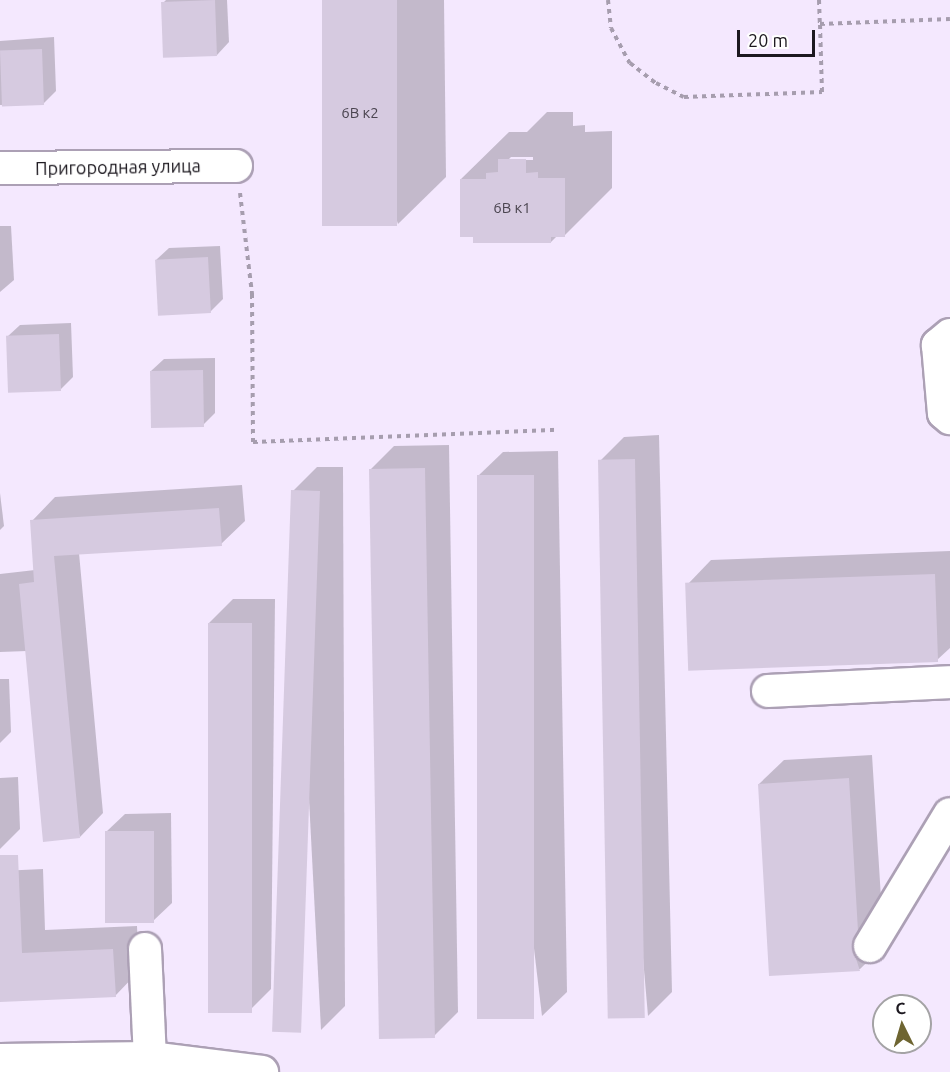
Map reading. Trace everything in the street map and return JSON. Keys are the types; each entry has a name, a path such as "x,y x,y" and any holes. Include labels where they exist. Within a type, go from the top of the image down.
{"street":[{"name":"Пригородная улица","path":"0,168 236,166"},
{"path":"950,335 938,345 944,413 950,418"},
{"path":"768,691 950,682"},
{"path":"870,946 950,814"},
{"path":"145,949 150,1058"},
{"path":"0,1060 150,1058 215,1069 262,1072"}],"path":[{"path":"608,0 611,28 630,63 656,83 684,97 822,92 819,0"},
{"path":"820,24 950,19"},
{"path":"236,166 252,294 253,442 558,430"}],"building":[{"path":"215,0 217,56 163,58 161,2"},
{"path":"322,0 397,0 397,226 322,226"},
{"path":"42,49 44,105 2,106 0,50"},
{"path":"498,159 526,159 526,173 538,172 538,178 565,178 565,237 551,237 551,243 473,243 473,237 460,237 460,179 486,179 486,173 498,172"},
{"path":"208,257 211,313 158,316 155,260"},
{"path":"59,334 61,391 8,393 6,336"},
{"path":"203,370 204,427 151,428 150,371"},
{"path":"635,459 645,1018 608,1019 598,460"},
{"path":"425,468 435,1038 379,1039 369,469"},
{"path":"477,475 534,475 534,1019 477,1019"},
{"path":"291,490 320,491 301,1033 272,1032"},
{"path":"219,508 222,546 54,556 80,838 43,842 19,584 34,582 30,520"},
{"path":"935,574 938,662 688,671 685,583"},
{"path":"208,623 252,623 252,1013 208,1013"},
{"path":"849,778 858,931 852,946 860,971 769,976 758,784"},
{"path":"105,831 154,831 154,923 105,923"},
{"path":"0,855 18,855 22,953 113,949 116,997 0,1002"}]}
